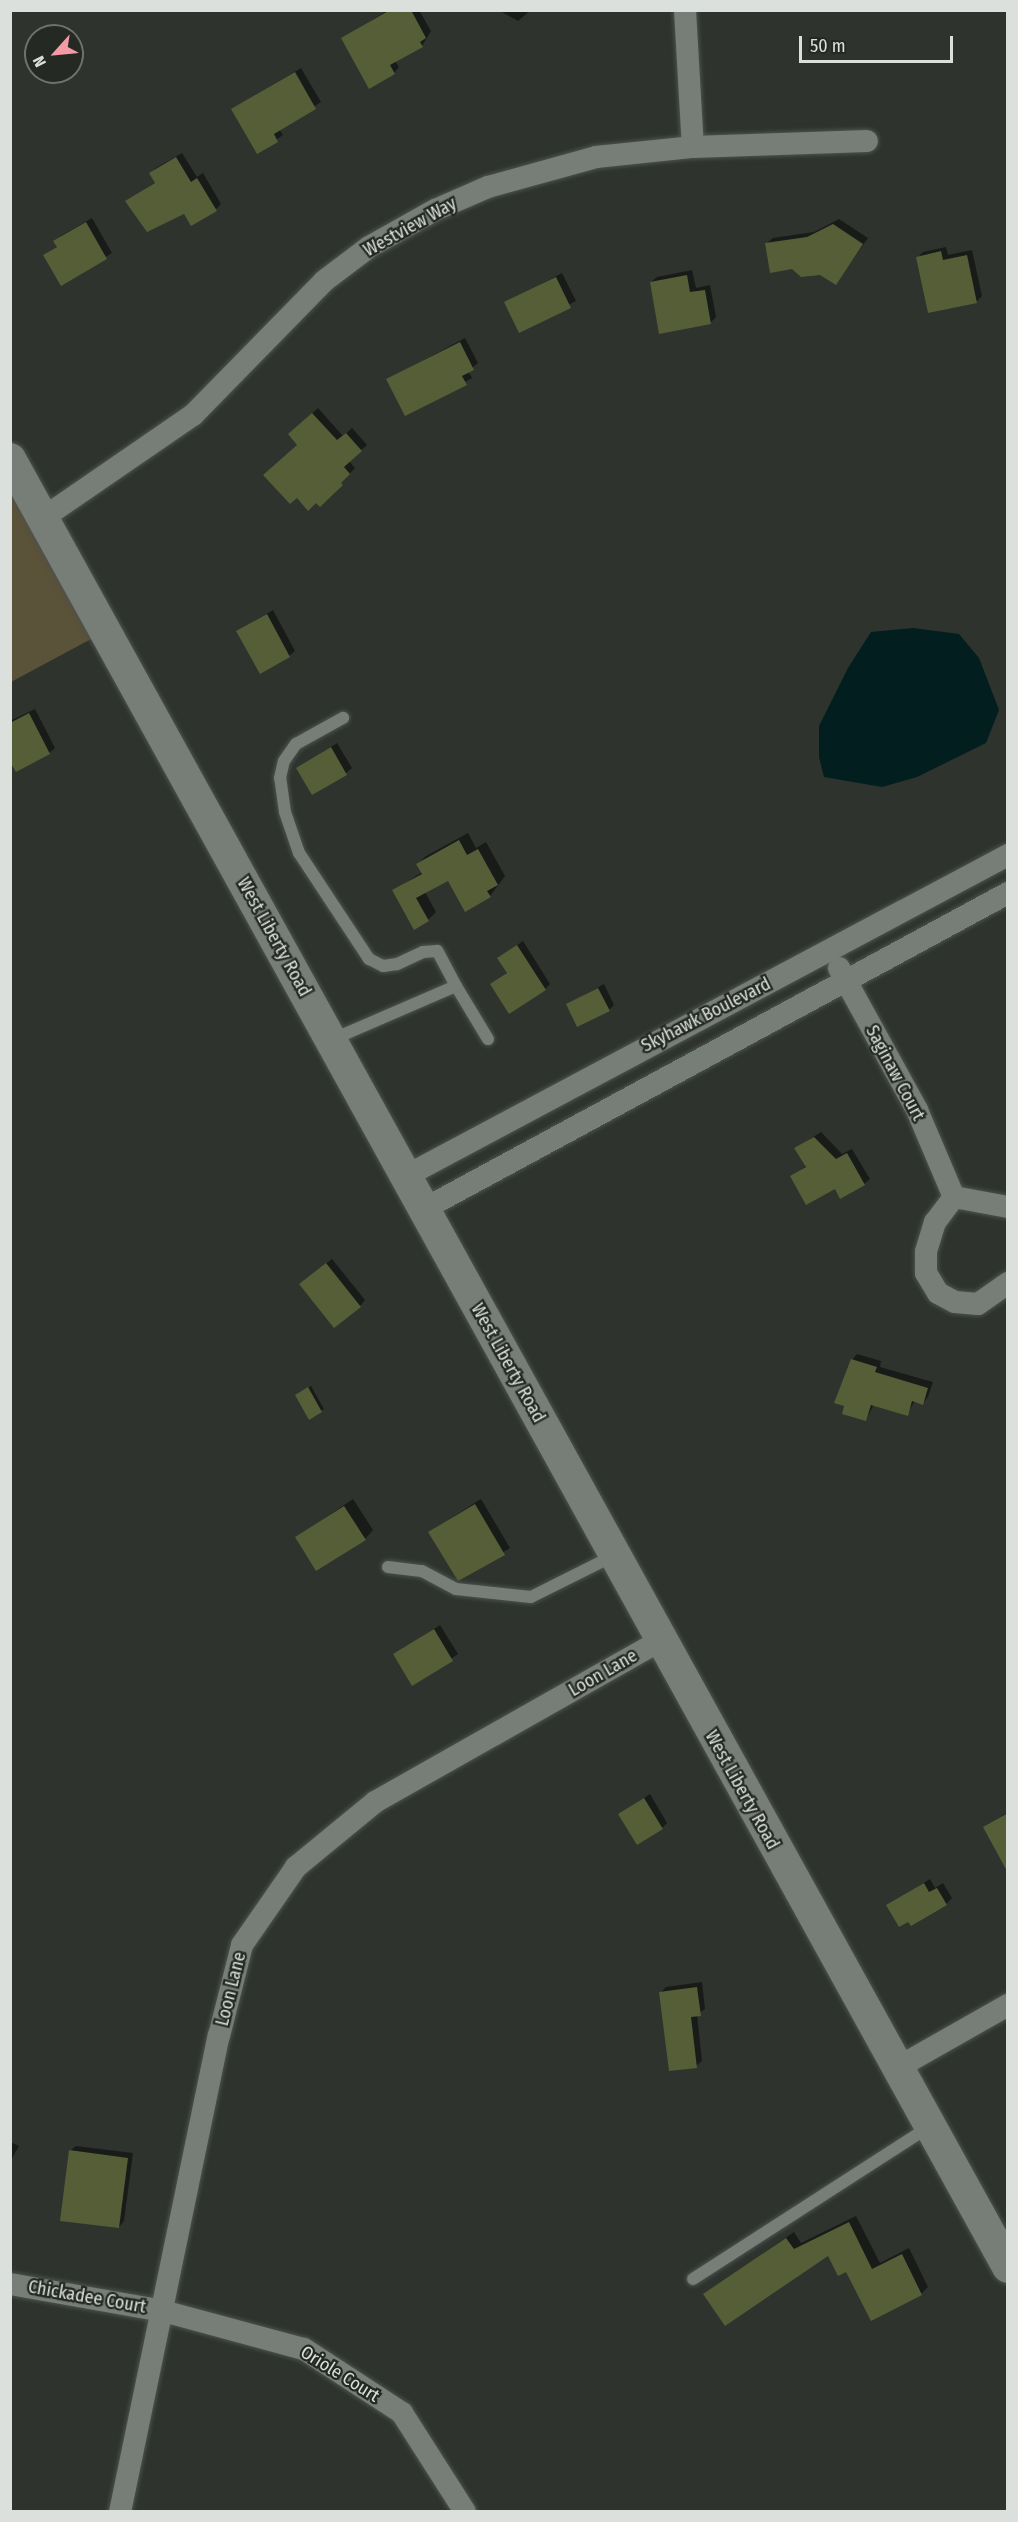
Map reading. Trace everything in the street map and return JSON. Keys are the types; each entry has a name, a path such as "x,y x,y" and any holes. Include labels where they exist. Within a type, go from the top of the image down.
{"main road":[{"name":"West Liberty Road","path":"10,459 613,1556 1008,2267"}],"street":[{"path":"685,10 693,147"},
{"name":"Westview Way","path":"43,518 193,415 324,281 379,241 435,210 498,184 596,157 693,147 867,141"},
{"name":"Skyhawk Boulevard","path":"406,1176 1008,855"},
{"name":"Skyhawk Boulevard","path":"424,1209 1008,892"},
{"name":"Saginaw Court","path":"830,951 917,1110 954,1197"},
{"path":"1008,1207 954,1197 935,1222 926,1252 926,1273 938,1293 955,1302 978,1304 1008,1283"},
{"name":"Loon Lane","path":"120,2511 219,2036 242,1945 296,1867 375,1802 660,1641"},
{"path":"897,2068 1008,2005"},
{"name":"Chickadee Court","path":"10,2284 163,2311"},
{"name":"Oriole Court","path":"163,2311 304,2349 402,2413 465,2511"}],"lane":[{"path":"344,718 296,744 284,761 280,778 285,813 299,853 369,959 383,966 397,964 423,952 437,951 488,1039"},
{"path":"330,1040 456,986"},
{"path":"388,1567 422,1571 456,1589 531,1597 613,1556"},
{"path":"693,2279 930,2126"}],"shaded area":[{"path":"10,488 93,638 11,682 10,682"}],"water":[{"path":"913,628 959,634 979,658 999,710 986,743 917,777 882,787 824,777 819,757 819,726 848,668 871,632"}],"building":[{"path":"390,10 411,10 426,38 420,42 423,47 390,65 395,74 369,89 341,38"},
{"path":"295,72 316,109 274,134 278,142 257,154 231,109"},
{"path":"176,157 191,182 197,178 217,211 191,226 184,214 147,232 125,201 155,183 149,173"},
{"path":"86,222 107,259 61,286 43,255 57,247 53,241"},
{"path":"833,224 863,244 836,285 820,275 801,277 792,269 770,273 765,243 807,237"},
{"path":"941,251 943,260 967,255 977,303 928,313 916,257"},
{"path":"687,275 690,292 705,290 711,324 659,334 650,282"},
{"path":"556,277 571,308 519,333 504,302"},
{"path":"460,342 474,370 462,376 467,385 405,416 386,379"},
{"path":"312,413 337,440 346,433 362,451 344,467 350,474 341,483 343,485 320,507 316,503 308,511 297,498 290,504 263,475 297,445 288,434"},
{"path":"267,614 290,657 260,674 236,631"},
{"path":"29,713 50,754 16,772 10,762 10,723"},
{"path":"331,747 347,775 312,795 296,768"},
{"path":"459,840 467,855 478,849 498,885 487,891 491,897 465,912 448,881 416,898 429,921 414,930 392,890 422,874 416,864"},
{"path":"517,945 546,990 509,1014 490,984 507,973 497,958"},
{"path":"598,988 610,1011 577,1027 566,1004"},
{"path":"814,1137 836,1159 847,1153 865,1185 840,1199 835,1189 806,1205 790,1176 806,1167 794,1148"},
{"path":"326,1263 361,1307 334,1328 299,1284"},
{"path":"851,1359 877,1367 875,1372 928,1388 923,1405 912,1401 908,1416 871,1405 866,1421 842,1414 844,1406 834,1403"},
{"path":"308,1387 322,1412 309,1420 295,1395"},
{"path":"475,1504 505,1555 458,1581 428,1532"},
{"path":"344,1506 366,1540 316,1571 295,1537"},
{"path":"434,1629 453,1661 412,1686 393,1654"},
{"path":"644,1798 663,1829 637,1845 618,1814"},
{"path":"1008,1813 1008,1873 983,1827"},
{"path":"924,1883 929,1892 937,1888 947,1905 911,1926 908,1922 899,1927 886,1905"},
{"path":"697,1987 701,2016 691,2017 697,2068 669,2071 659,1992"},
{"path":"69,2150 128,2158 119,2228 60,2221"},
{"path":"849,2222 872,2269 902,2254 922,2295 871,2321 846,2272 838,2276 828,2256 725,2326 703,2294 786,2238 794,2249"}]}
